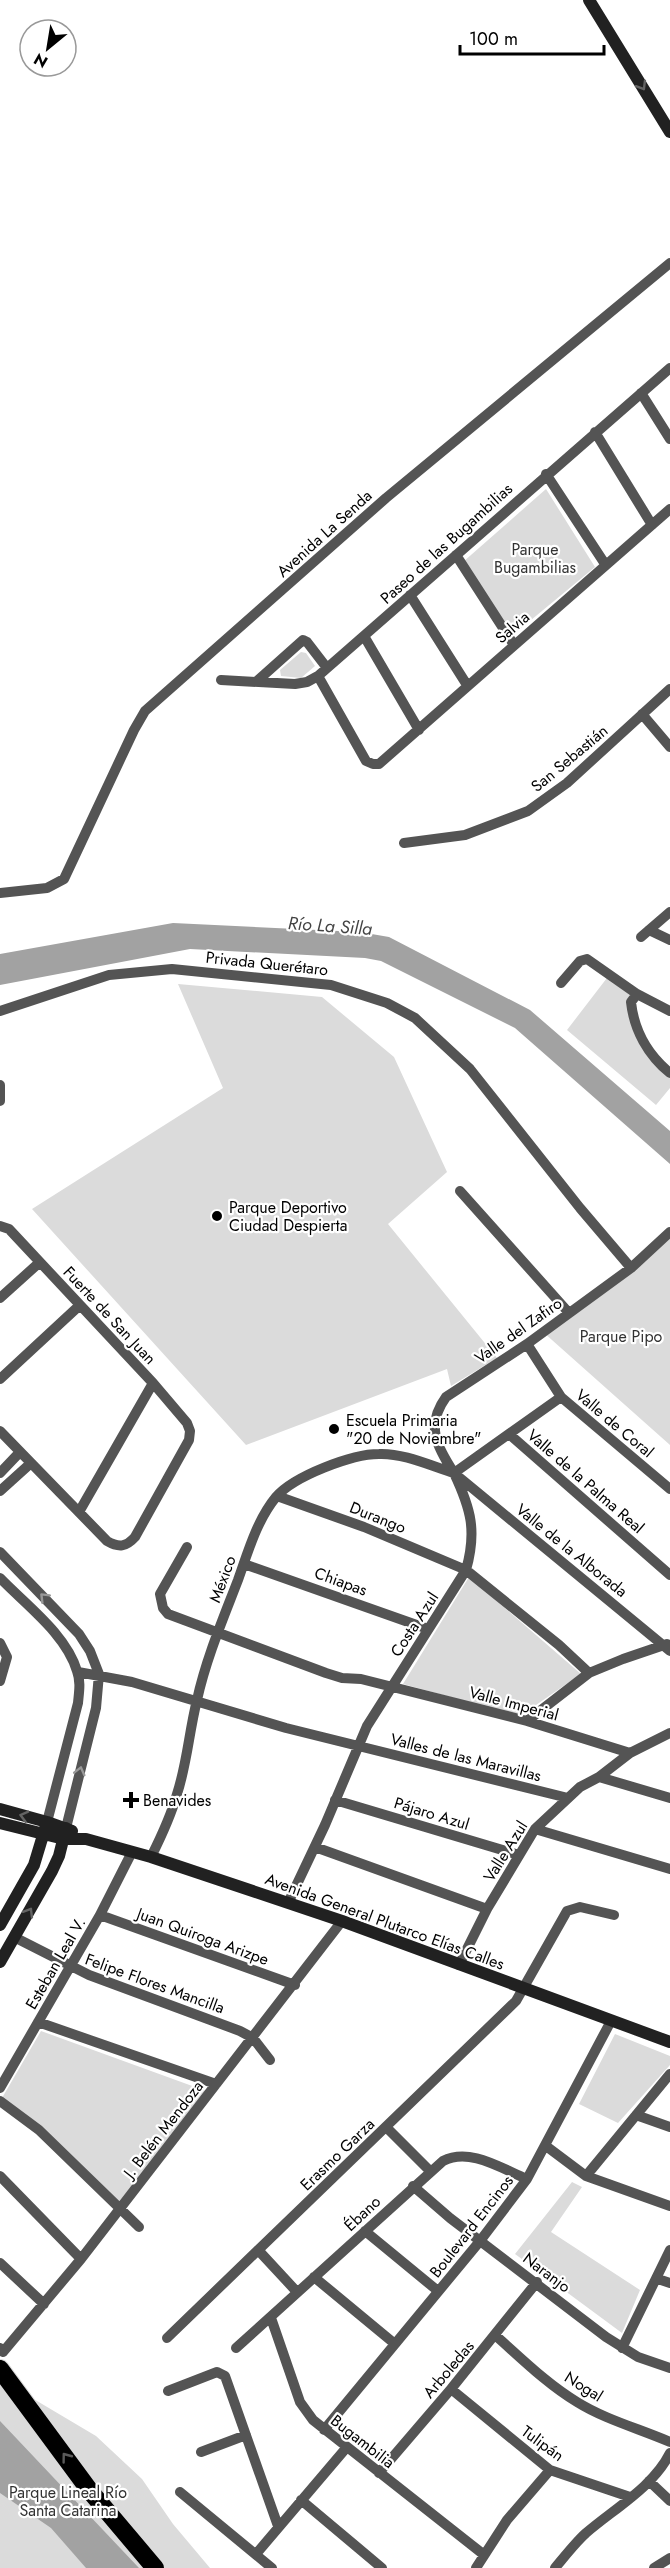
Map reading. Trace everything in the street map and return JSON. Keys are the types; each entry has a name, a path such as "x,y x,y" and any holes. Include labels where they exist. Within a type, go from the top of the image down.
{"highway":[{"path":"1,2356 90,2491 155,2568"}],"street":[{"path":"589,0 670,132"},
{"name":"Avenida La Senda","path":"0,893 47,888 64,879 134,730 150,706 411,477 670,263"},
{"name":"Paseo de las Bugambilias","path":"221,680 296,684 307,682 318,676 546,474 670,368"},
{"path":"641,393 670,439"},
{"path":"596,432 652,525"},
{"path":"546,474 605,564"},
{"name":"Salvia","path":"318,676 366,760 373,764 380,764 466,685 670,509"},
{"path":"456,555 514,645"},
{"path":"410,595 466,685"},
{"path":"364,636 419,729"},
{"path":"256,682 303,640 327,668"},
{"name":"San Sebastián","path":"404,843 465,835 528,811 567,783 670,688"},
{"path":"642,714 670,747"},
{"path":"670,912 645,934 670,940"},
{"path":"561,982 580,961 587,959 638,994 670,1011"},
{"name":"Privada Querétaro","path":"0,1011 109,975 172,969 331,985 387,1003 415,1018 470,1069 580,1208 631,1268"},
{"path":"638,994 631,1002 645,1046 652,1057 670,1074"},
{"path":"0,1085 0,1101"},
{"path":"460,1191 569,1312"},
{"name":"Fuerte de San Juan","path":"0,1226 9,1229 153,1383 187,1423 190,1431 189,1440 128,1544 120,1546 107,1540 79,1512"},
{"name":"Valle del Zafiro","path":"454,1473 438,1448 435,1435 435,1419 439,1406 446,1397 527,1344 631,1268 670,1232"},
{"path":"0,1298 40,1262"},
{"path":"0,1379 80,1305"},
{"name":"Valle de Coral","path":"527,1344 561,1397 670,1489"},
{"path":"0,1431 79,1512 153,1383"},
{"path":"454,1473 561,1397"},
{"name":"Valle de la Palma Real","path":"509,1434 670,1575"},
{"path":"422,1463 438,1448"},
{"path":"0,1473 20,1452"},
{"name":"México","path":"151,1857 178,1793 197,1699 218,1633 257,1529 277,1496 294,1482 356,1457 379,1454 400,1456 454,1473"},
{"path":"0,1491 31,1463"},
{"name":"Costa Azul","path":"288,1903 315,1847 357,1746 390,1687 466,1570 473,1545 472,1525 462,1489 454,1473"},
{"name":"Valle de la Alborada","path":"454,1473 668,1646"},
{"name":"Durango","path":"277,1496 364,1527 466,1570 559,1645 589,1673"},
{"name":"Valle Imperial","path":"187,1547 160,1594 163,1608 168,1614 326,1673 527,1721 630,1753"},
{"path":"0,1552 79,1634 90,1651 99,1674 96,1708 65,1834 52,1871 0,1962"},
{"name":"Chiapas","path":"244,1564 428,1629"},
{"path":"0,1578 62,1643 72,1657 80,1684 78,1703 44,1835 34,1865 0,1925"},
{"path":"0,1643 6,1651 3,1673"},
{"path":"527,1721 589,1673 623,1659 668,1646"},
{"name":"Valles de las Maravillas","path":"78,1672 99,1674 197,1699 286,1728 568,1798"},
{"name":"Valle Azul","path":"459,1965 487,1909 535,1829 568,1798 630,1753 670,1733"},
{"path":"599,1777 670,1798"},
{"name":"Pájaro Azul","path":"335,1800 519,1855"},
{"name":"Avenida General Plutarco Elías Calles","path":"0,1809 47,1822 65,1834"},
{"name":"Avenida General Plutarco Elías Calles","path":"0,1823 44,1835 65,1834 151,1857 342,1921 670,2042"},
{"path":"535,1829 670,1869"},
{"path":"315,1847 487,1909"},
{"name":"Esteban Leal V.","path":"0,2088 100,1915 132,1852"},
{"name":"Erasmo Garza","path":"167,2338 507,2011 525,1989 559,1921 567,1911 580,1907 614,1915"},
{"name":"Juan Quiroga Arizpe","path":"100,1915 295,1985"},
{"name":"J. Belén Mendoza","path":"1,2356 81,2259 295,1985 342,1921"},
{"name":"Felipe Flores Mancilla","path":"14,1937 70,1967 228,2025 254,2038"},
{"name":"Boulevard Encinos","path":"324,2430 480,2241 527,2179 611,2021"},
{"path":"38,2022 216,2084"},
{"path":"254,2038 270,2060"},
{"path":"586,2176 670,2074"},
{"path":"0,2101 39,2130 139,2228"},
{"path":"636,2115 670,2127"},
{"path":"386,2127 430,2171"},
{"path":"546,2146 586,2176 670,2206"},
{"name":"Ébano","path":"236,2348 413,2186 452,2156 474,2157 527,2179"},
{"path":"0,2176 81,2259"},
{"name":"Naranjo","path":"413,2186 480,2241 622,2348 638,2357 670,2368"},
{"path":"365,2231 438,2291"},
{"path":"622,2348 670,2250"},
{"path":"259,2251 297,2292"},
{"path":"0,2263 44,2304"},
{"path":"314,2277 395,2344"},
{"path":"658,2278 670,2283"},
{"name":"Arboledas","path":"379,2473 451,2389 537,2282"},
{"name":"Bugambilia","path":"271,2318 300,2402 306,2412 324,2430 483,2554"},
{"name":"Nogal","path":"495,2335 527,2364 577,2403 670,2442"},
{"path":"168,2391 217,2372 225,2376 278,2526"},
{"name":"Tulipán","path":"451,2389 550,2470 630,2497"},
{"path":"201,2452 246,2434"},
{"path":"256,2554 347,2447"},
{"path":"555,2568 584,2535 649,2481 664,2465 670,2453"},
{"path":"476,2568 507,2520 550,2470"},
{"path":"649,2481 670,2501"},
{"path":"180,2492 273,2568"},
{"path":"301,2500 382,2568"},
{"path":"654,2568 670,2558"}],"green space":[{"name":"Parque Bugambilias","path":"546,489 595,567 513,635 463,562"},
{"path":"301,652 306,653 315,666 301,678 281,676 280,670"},
{"path":"610,974 637,994 631,1002 639,1028 670,1073 670,1088 656,1105 567,1030"},
{"name":"Parque Deportivo Ciudad Despierta","path":"178,984 322,997 394,1057 447,1172 388,1224 497,1358 451,1386 447,1369 246,1445 32,1209 223,1088"},
{"name":"Parque Pipo","path":"670,1232 670,1445 543,1332"},
{"path":"469,1577 581,1674 520,1716 403,1684"},
{"path":"41,2031 206,2091 118,2203 2,2098"},
{"path":"615,2034 670,2056 670,2065 618,2123 579,2104"},
{"path":"572,2182 582,2187 551,2232 640,2290 622,2333 515,2254"},
{"name":"Parque Lineal Río Santa Catarina","path":"0,2364 32,2398 96,2436 142,2479 173,2524 210,2568 0,2568"}],"shaded area":[{"path":"173,923 360,932 389,937 530,1010 670,1131 670,1164 515,1028 381,961 365,958 190,949 0,985 0,954"},
{"path":"0,2421 139,2568 86,2568 51,2528 0,2493"}],"place":[{"name":"Parque Deportivo Ciudad Despierta","path":"217,1216"},
{"name":"Escuela Primaria \"20 de Noviembre\"","path":"334,1429"},
{"name":"Benavides","path":"131,1800"}],"water label":[{"name":"Río La Silla","path":"330,926"}]}
